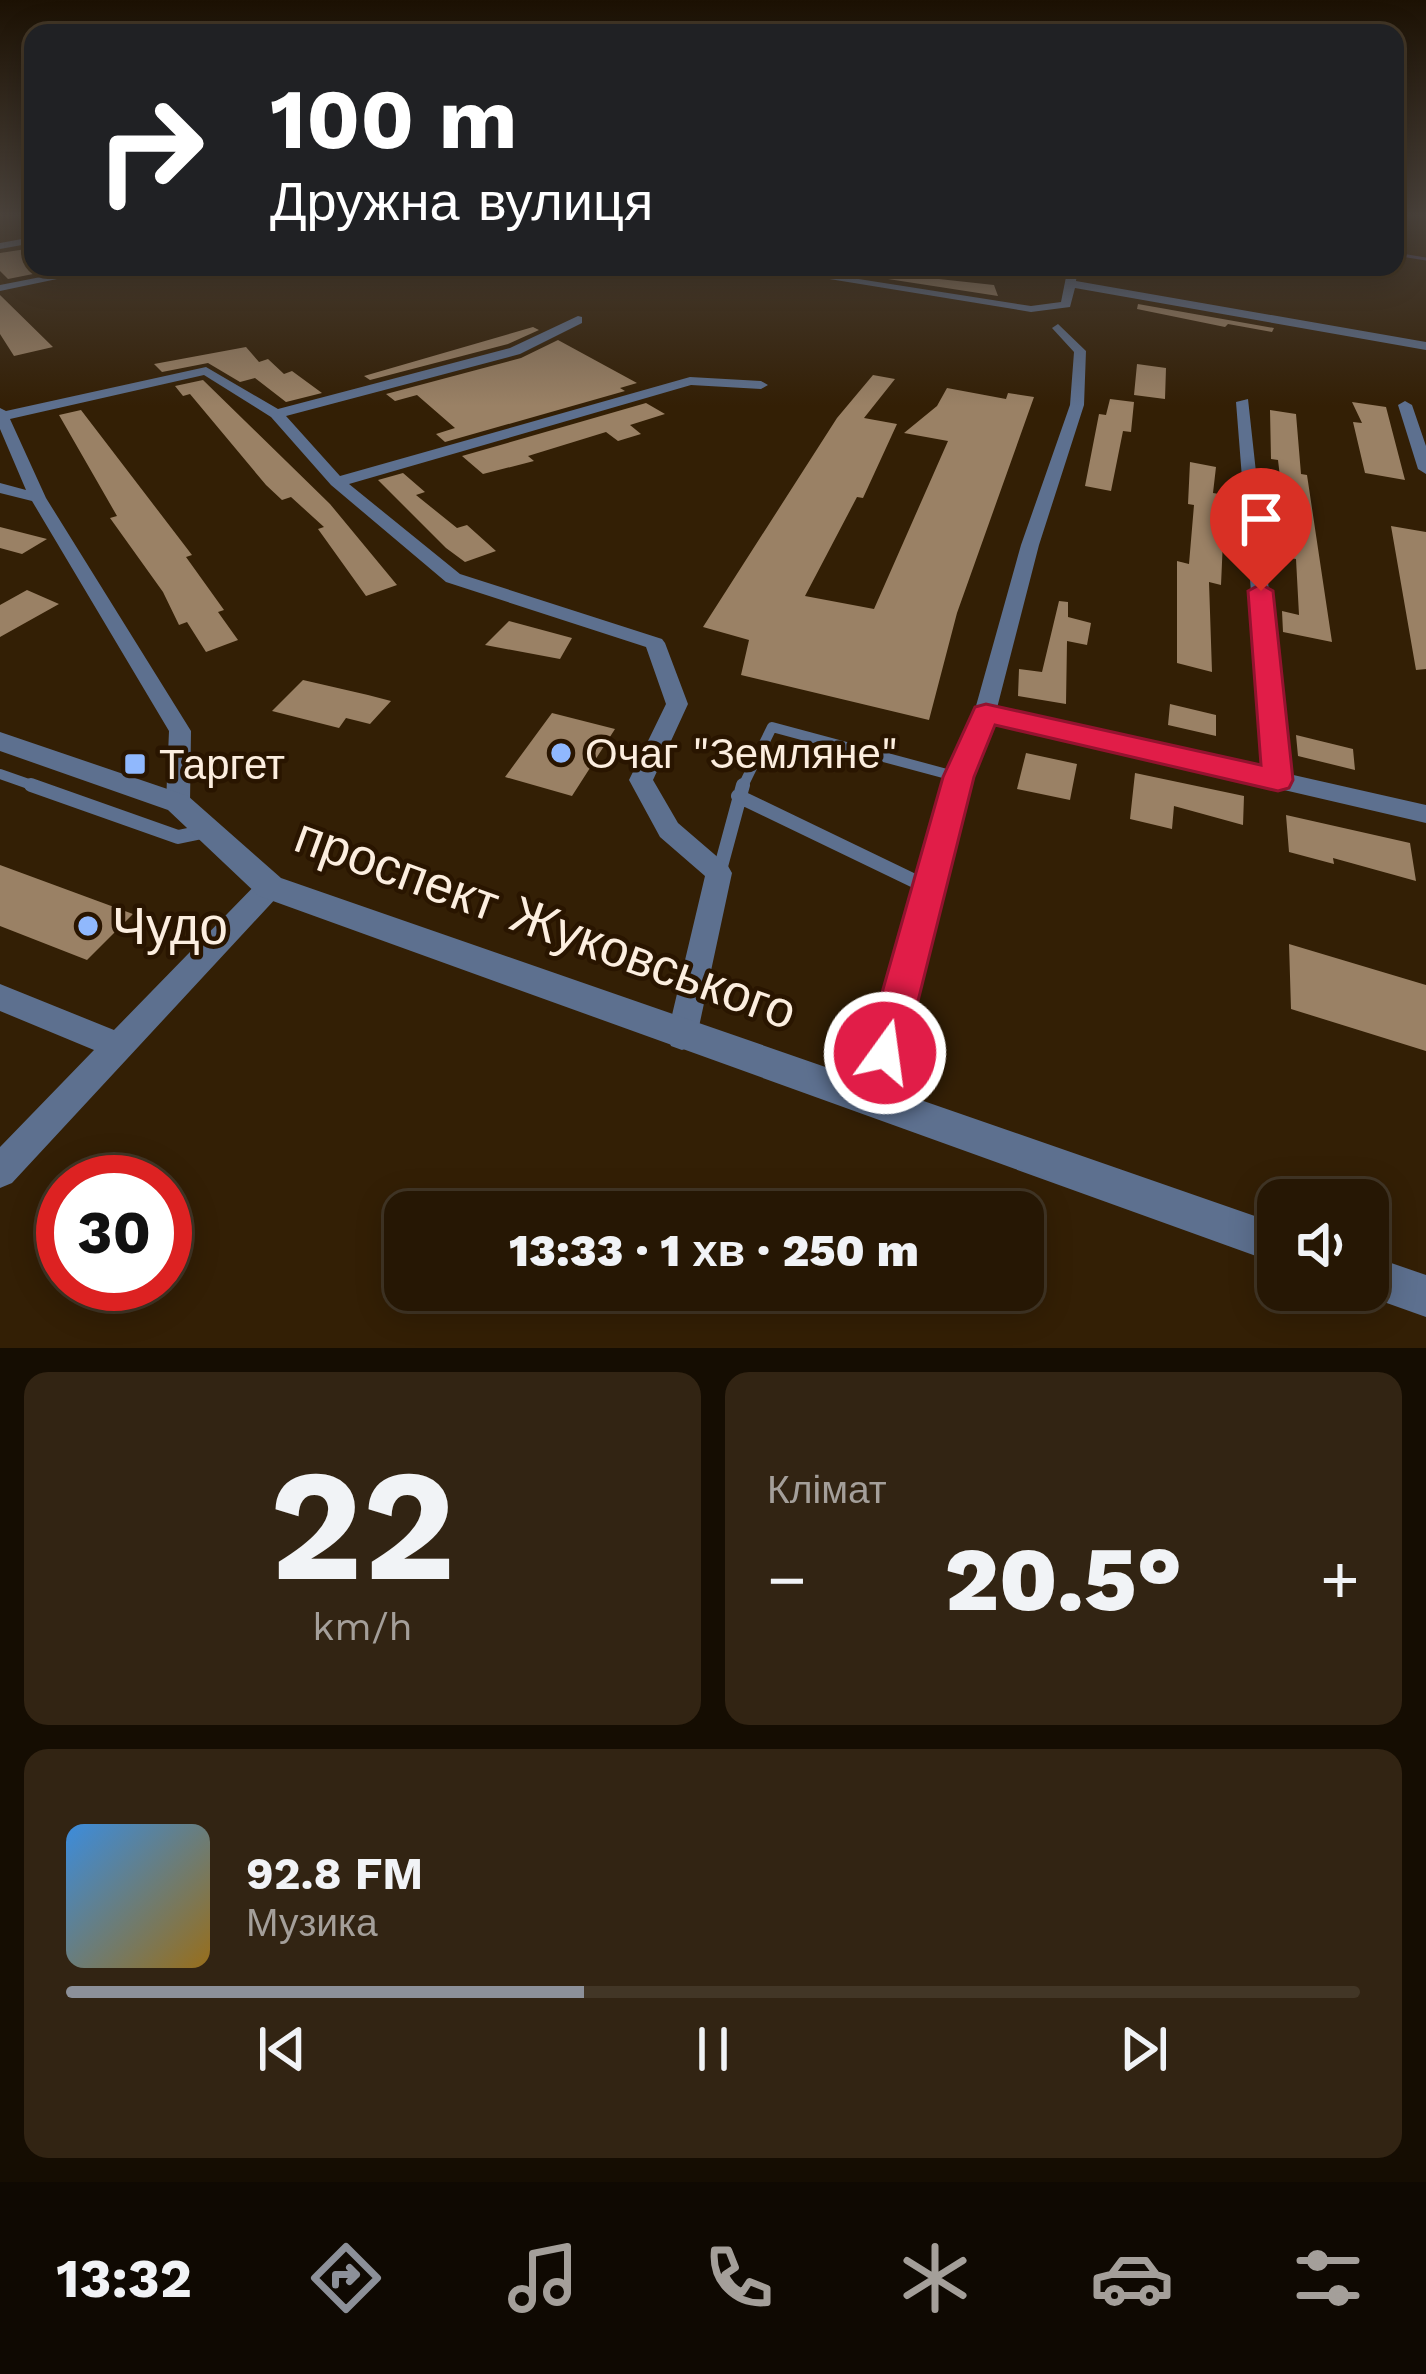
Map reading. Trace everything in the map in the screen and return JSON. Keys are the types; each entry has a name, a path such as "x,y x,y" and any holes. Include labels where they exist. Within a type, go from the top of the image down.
{"street":[{"path":"0,288 42,280"},
{"path":"837,280 1062,316"},
{"path":"874,1100 958,777 986,713 1030,544 1077,405 1080,351 1062,316 1073,280"},
{"path":"1073,284 1426,346"},
{"path":"276,414 515,351 578,320"},
{"path":"178,802 180,731 38,498 1,414 206,370 276,414 337,482 453,578 655,644 677,704 641,780 669,830 719,873 682,1036"},
{"path":"337,482 690,381 761,385"},
{"path":"1243,403 1278,780"},
{"path":"1405,405 1426,469"},
{"path":"0,488 38,498"},
{"path":"986,713 1426,814"},
{"name":"проспект Жуковського","path":"0,741 178,802 270,886 1257,1237"},
{"path":"0,1171 270,886"},
{"path":"0,997 116,1045"},
{"path":"1389,1283 1426,1296"}],"lane":[{"path":"719,873 739,796 772,727 958,777"},
{"path":"0,774 178,838 209,831"},
{"path":"739,796 927,887"}],"building":[{"path":"894,280 994,285 998,296"},
{"path":"0,295 53,347 14,356 0,334"},
{"path":"1138,304 1274,328 1272,332 1225,327 1137,309"},
{"path":"533,327 539,330 508,344 370,380 364,376"},
{"path":"558,340 637,383 620,388 625,391 445,442 436,434 455,428 417,395 395,401 386,394 521,358"},
{"path":"246,347 259,362 268,359 284,374 292,371 322,393 286,402 255,378 240,382 208,363 162,372 154,364"},
{"path":"1137,364 1166,368 1165,399 1134,395"},
{"path":"873,375 895,379 864,418 897,424 863,498 857,497 805,596 874,609 948,441 904,433 937,406 947,388 1006,399 1008,393 1034,397 957,613 929,720 741,675 749,640 703,627 837,418"},
{"path":"203,380 330,504 397,585 366,596 318,529 324,527 291,497 282,500 266,485 190,394 183,396 175,386"},
{"path":"1110,399 1134,402 1131,432 1123,431 1111,491 1085,486 1099,414 1106,415"},
{"path":"1352,402 1386,407 1405,480 1365,473 1353,422 1362,423"},
{"path":"646,403 665,414 630,425 641,434 618,441 606,432 528,456 534,461 483,474 462,456"},
{"path":"81,410 192,555 186,557 224,610 218,612 238,640 206,652 187,622 179,625 163,592 110,518 117,516 59,415"},
{"path":"1270,410 1296,414 1301,474 1307,475 1332,642 1283,632 1282,611 1299,615 1296,559 1284,557 1278,502 1283,503 1278,460 1271,459"},
{"path":"1190,462 1216,467 1213,493 1225,495 1221,585 1209,582 1212,672 1177,663 1177,561 1189,564 1194,505 1188,504"},
{"path":"403,473 425,492 416,495 457,528 467,525 496,551 465,562 446,548 378,480"},
{"path":"1391,526 1426,532 1426,669 1416,670"},
{"path":"0,527 47,539 22,554 0,548"},
{"path":"27,590 59,604 0,637 0,605"},
{"path":"1059,601 1068,602 1068,617 1091,623 1087,645 1067,641 1066,704 1018,696 1019,669 1042,672"},
{"path":"509,621 572,638 560,659 485,645"},
{"path":"303,680 391,701 370,724 346,718 339,728 272,711"},
{"path":"1170,704 1216,715 1216,736 1168,725"},
{"name":"Очаг \"Земляне\"","path":"552,713 615,729 572,796 505,777"},
{"path":"1296,735 1353,749 1355,770 1298,756"},
{"path":"1026,753 1077,764 1070,800 1017,789"},
{"path":"1135,773 1244,796 1243,825 1174,806 1172,829 1130,819"},
{"path":"1286,815 1410,843 1416,881 1333,858 1334,864 1289,852"},
{"path":"0,865 133,914 87,960 0,926"},
{"path":"1289,944 1426,985 1426,1051 1291,1009"}],"place":[{"name":"Очаг \"Земляне\"","path":"561,753"},
{"name":"Таргет","path":"135,764"},
{"name":"Чудо","path":"88,926"}],"route":[{"path":"885,1053 958,777 986,713 1278,780 1261,591"}]}
